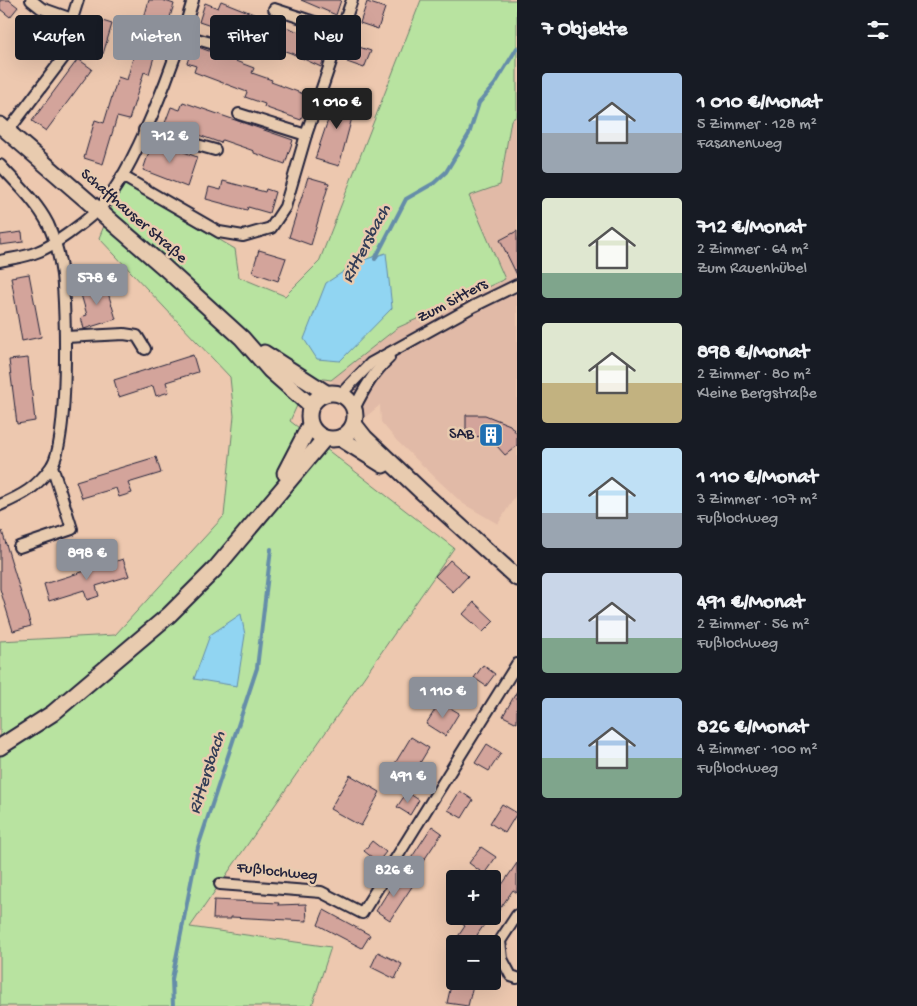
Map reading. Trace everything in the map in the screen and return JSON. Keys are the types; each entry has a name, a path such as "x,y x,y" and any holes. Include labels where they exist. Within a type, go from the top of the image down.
{"street":[{"path":"31,0 41,8 61,15"},
{"path":"73,15 78,0"},
{"path":"189,15 193,0"},
{"path":"347,15 352,0"},
{"path":"274,9 296,16"},
{"path":"4,128 61,60"},
{"path":"0,261 37,252 54,242 97,210 122,176 144,130 173,60"},
{"path":"122,176 219,232 243,236 270,228 285,207 306,135 332,60"},
{"path":"240,114 306,135"},
{"name":"Schaffhauser Straße","path":"4,128 144,249 242,338 270,370 310,406"},
{"path":"144,130 215,150"},
{"path":"0,165 37,205 48,225 62,275 66,337 59,441 52,466 28,492 0,504"},
{"name":"Zum Sitters","path":"341,394 371,363 474,306 517,285"},
{"path":"66,337 124,334 138,336 145,349"},
{"name":"Schaffhauser Straße","path":"242,338 326,393"},
{"name":"Zum Sitters","path":"354,409 364,388 377,370 403,346"},
{"path":"326,393 341,394 347,398 354,409 354,424 346,435 340,438 324,438 310,426 308,419 310,406 326,393"},
{"path":"354,424 420,490 517,578"},
{"path":"265,509 310,426"},
{"path":"0,747 53,713 169,615 215,569 324,438"},
{"path":"340,438 420,490"},
{"path":"19,547 72,529 52,466"},
{"name":"Fußlochweg","path":"220,884 321,892 362,913 517,664"},
{"path":"517,915 500,941 502,959 511,976 517,978"}],"shaded area":[{"path":"517,116 517,493 498,524 462,503 397,441 381,422 380,405 362,420 331,380 397,328 505,279 469,196 500,185 511,120"}],"green space":[{"path":"421,0 517,0 517,116 511,120 500,185 469,196 505,279 397,328 331,380 310,377 290,421 454,548 190,927 331,947 312,1006 0,1006 0,641 115,635 224,516 234,416 230,377 99,238 122,182 235,249 239,277 285,296 319,262"}],"water":[{"path":"386,253 392,308 340,361 317,359 304,339 326,283 360,261"},
{"path":"241,614 245,635 237,686 194,679 210,635"}],"building":[{"path":"0,0 9,0 18,7 10,17 0,9"},
{"path":"149,0 162,0 174,4 171,15 145,15"},
{"path":"301,0 341,0 336,15"},
{"path":"221,1 256,15 210,15 210,26 200,22 205,3 218,8"},
{"path":"367,2 385,8 378,29 361,23"},
{"path":"103,21 112,24 103,54"},
{"path":"286,27 296,31 296,55 286,51"},
{"path":"200,48 210,51 210,60 233,60 254,68 252,73 309,96 301,120 264,107 265,104 245,97 247,92 194,72 196,66 187,63 188,60 200,60"},
{"path":"361,48 371,51 364,68 347,62 348,60 361,60"},
{"path":"77,60 92,69 46,131 32,121"},
{"path":"132,60 153,60 149,74 144,72 129,120 117,117 103,164 84,158 95,120 104,123 118,77 127,80"},
{"path":"306,60 323,60 321,67"},
{"path":"337,93 357,99 339,166 315,159"},
{"path":"183,102 293,140 285,164 222,140 221,143 165,123 171,107 180,110"},
{"path":"153,140 197,157 187,187 143,170"},
{"path":"308,177 329,183 311,245 289,237"},
{"path":"223,181 265,192 266,189 275,192 269,213 248,207 247,210 206,199 209,187 221,190"},
{"path":"517,231 517,275 500,240"},
{"path":"22,232 23,242 0,245 0,235"},
{"path":"259,250 286,258 278,281 252,272"},
{"path":"29,274 41,337 22,341 11,277"},
{"path":"105,283 116,319 84,329 81,317 87,315 80,291"},
{"path":"193,355 198,372 166,382 169,392 156,396 153,386 119,397 114,380"},
{"path":"28,358 35,421 17,424 9,360"},
{"name":"SAB","path":"466,415 485,415 510,425 517,434 517,446 505,455 488,436 466,437"},
{"path":"156,457 161,473 128,483 132,493 119,497 116,488 82,498 76,481"},
{"path":"2,531 31,626 13,631 0,589 0,532"},
{"path":"123,559 129,576 96,586 99,596 87,600 84,590 49,601 44,584"},
{"path":"450,560 468,576 453,592 435,576"},
{"path":"474,602 494,621 483,632 463,614"},
{"path":"483,665 495,674 486,686 474,678"},
{"path":"517,691 517,723 503,716"},
{"path":"440,702 459,713 445,736 426,724"},
{"path":"411,737 429,748 409,781 391,770"},
{"path":"487,744 501,753 489,771 475,763"},
{"path":"350,775 380,792 361,826 330,809"},
{"path":"460,791 473,800 462,818 448,810"},
{"path":"407,792 419,800 410,815 397,807"},
{"path":"502,804 517,813 505,833 490,823"},
{"path":"432,826 442,833 420,866 410,860"},
{"path":"372,841 386,852 378,862 364,851"},
{"path":"481,847 496,857 487,870 479,870 469,863"},
{"path":"517,863 517,893 513,890 501,907 501,886"},
{"path":"398,876 413,885 390,920 376,911"},
{"path":"214,900 279,903 278,905 306,904 307,921 231,917 231,919 213,919"},
{"path":"324,910 370,935 362,948 318,925"},
{"path":"464,925 484,925 477,935 459,935 465,926"},
{"path":"378,952 402,964 395,979 371,967"},
{"path":"450,990 472,990 468,1006 447,1003"}],"waterway":[{"name":"Rittersbach","path":"375,259 406,199 434,183 446,172 469,134 479,103 495,84 517,48"},
{"name":"Rittersbach","path":"173,1006 172,979 198,847 257,668 271,549"}],"place":[{"name":"SAB","path":"491,435"}]}
